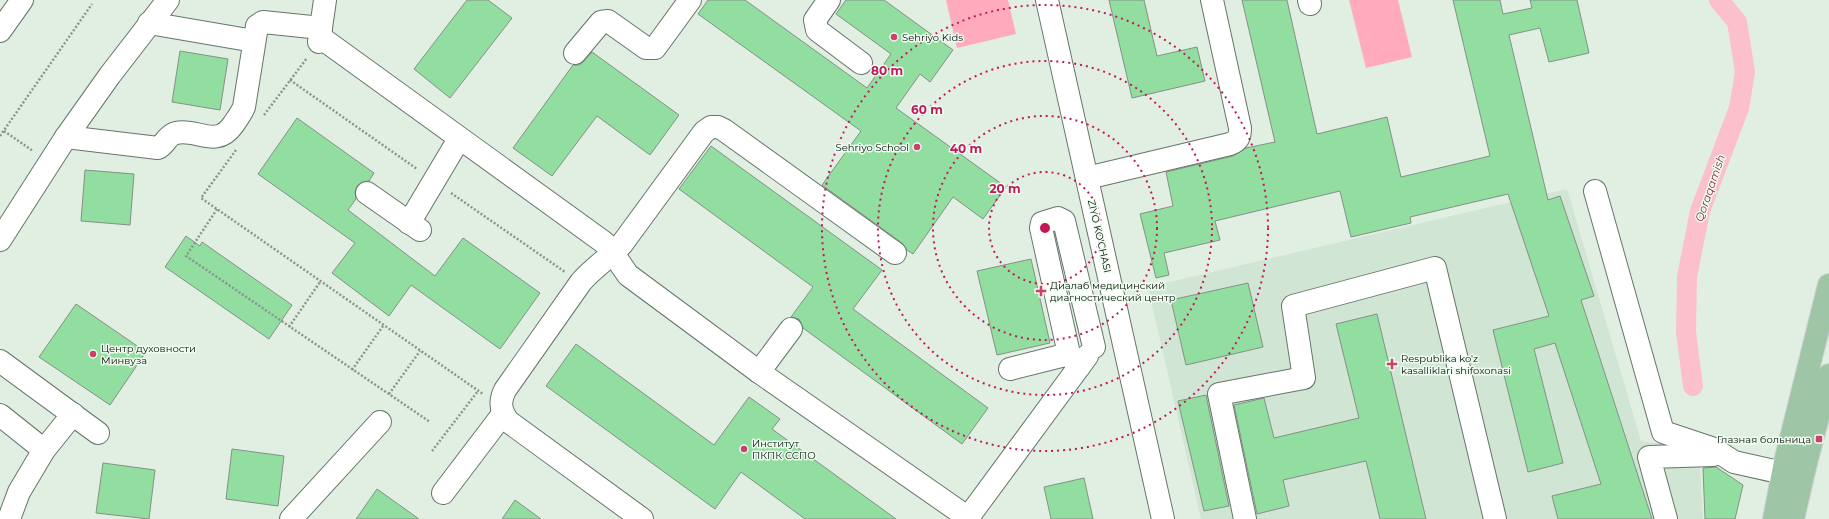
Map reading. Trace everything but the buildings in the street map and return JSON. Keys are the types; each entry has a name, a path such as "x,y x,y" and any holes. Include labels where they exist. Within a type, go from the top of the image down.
{"main road":[{"path":"1774,519 1783,473 1829,284"},
{"path":"1793,519 1805,467 1826,390"}],"street":[{"path":"0,31 22,0"},
{"path":"2,232 66,137 149,23 168,0"},
{"path":"320,36 325,0"},
{"path":"575,53 604,20 608,21 646,48 655,48 690,0"},
{"path":"829,0 815,20 817,30 861,63"},
{"name":"ZIYO KO'CHASI","path":"1047,0 1164,519"},
{"path":"1087,178 1199,152 1237,141 1240,135 1240,128 1212,0"},
{"path":"66,137 158,148 175,133 182,132 214,137 222,136 228,132 241,114 244,107 257,26 263,22 320,36 459,139 602,241 628,274 759,372 968,518 1074,361 1094,347 1100,338 1120,325"},
{"path":"149,23 254,41"},
{"path":"443,493 502,409 505,390 580,282 592,269 613,254 704,132 711,127 718,127 724,130 894,253"},
{"path":"367,193 414,226 459,139"},
{"path":"1595,191 1664,432 1714,449 1734,462 1783,473"},
{"path":"1074,361 1041,228 1042,223 1045,221 1058,218 1064,221 1094,347"},
{"path":"1245,519 1219,394 1304,378 1293,306 1435,268 1495,519"},
{"path":"759,372 791,329"},
{"path":"0,361 98,433"},
{"path":"1010,369 1074,361"},
{"path":"502,409 509,422 642,519"},
{"path":"9,519 19,492 44,450 73,414"},
{"path":"0,415 44,450"},
{"path":"291,519 380,422"},
{"path":"1666,519 1649,457 1722,455"}],"path":[{"path":"0,136 92,4"},
{"path":"262,117 320,36"},
{"path":"4,131 49,162"},
{"path":"238,148 200,198 502,409"},
{"path":"217,209 186,256 430,422"},
{"path":"289,326 320,282"},
{"path":"352,370 383,326"},
{"path":"388,394 420,351"},
{"path":"432,450 478,391"}],"shaded area":[{"path":"946,0 1008,0 1016,34 957,48"},
{"path":"1349,0 1398,0 1412,57 1366,68"},
{"name":"Respublika ko'z kasalliklari shifoxonasi","path":"1567,189 1641,441 1699,450 1703,519 1201,519 1148,287"}],"waterway":[{"name":"Qoraqamish","path":"1693,386 1686,332 1687,277 1700,211 1739,108 1745,72 1737,22 1719,0"}],"place":[{"name":"Sehriyo Kids","path":"894,37"},
{"name":"Sehriyo School","path":"917,147"},
{"name":"Диалаб медицинский диагностический центр","path":"1041,291"},
{"name":"Центр духовности Минвуза","path":"93,354"},
{"name":"Respublika ko'z kasalliklari shifoxonasi","path":"1392,364"},
{"name":"Глазная больница","path":"1819,439"},
{"name":"Институт ПКПК ССПО","path":"744,449"}]}
